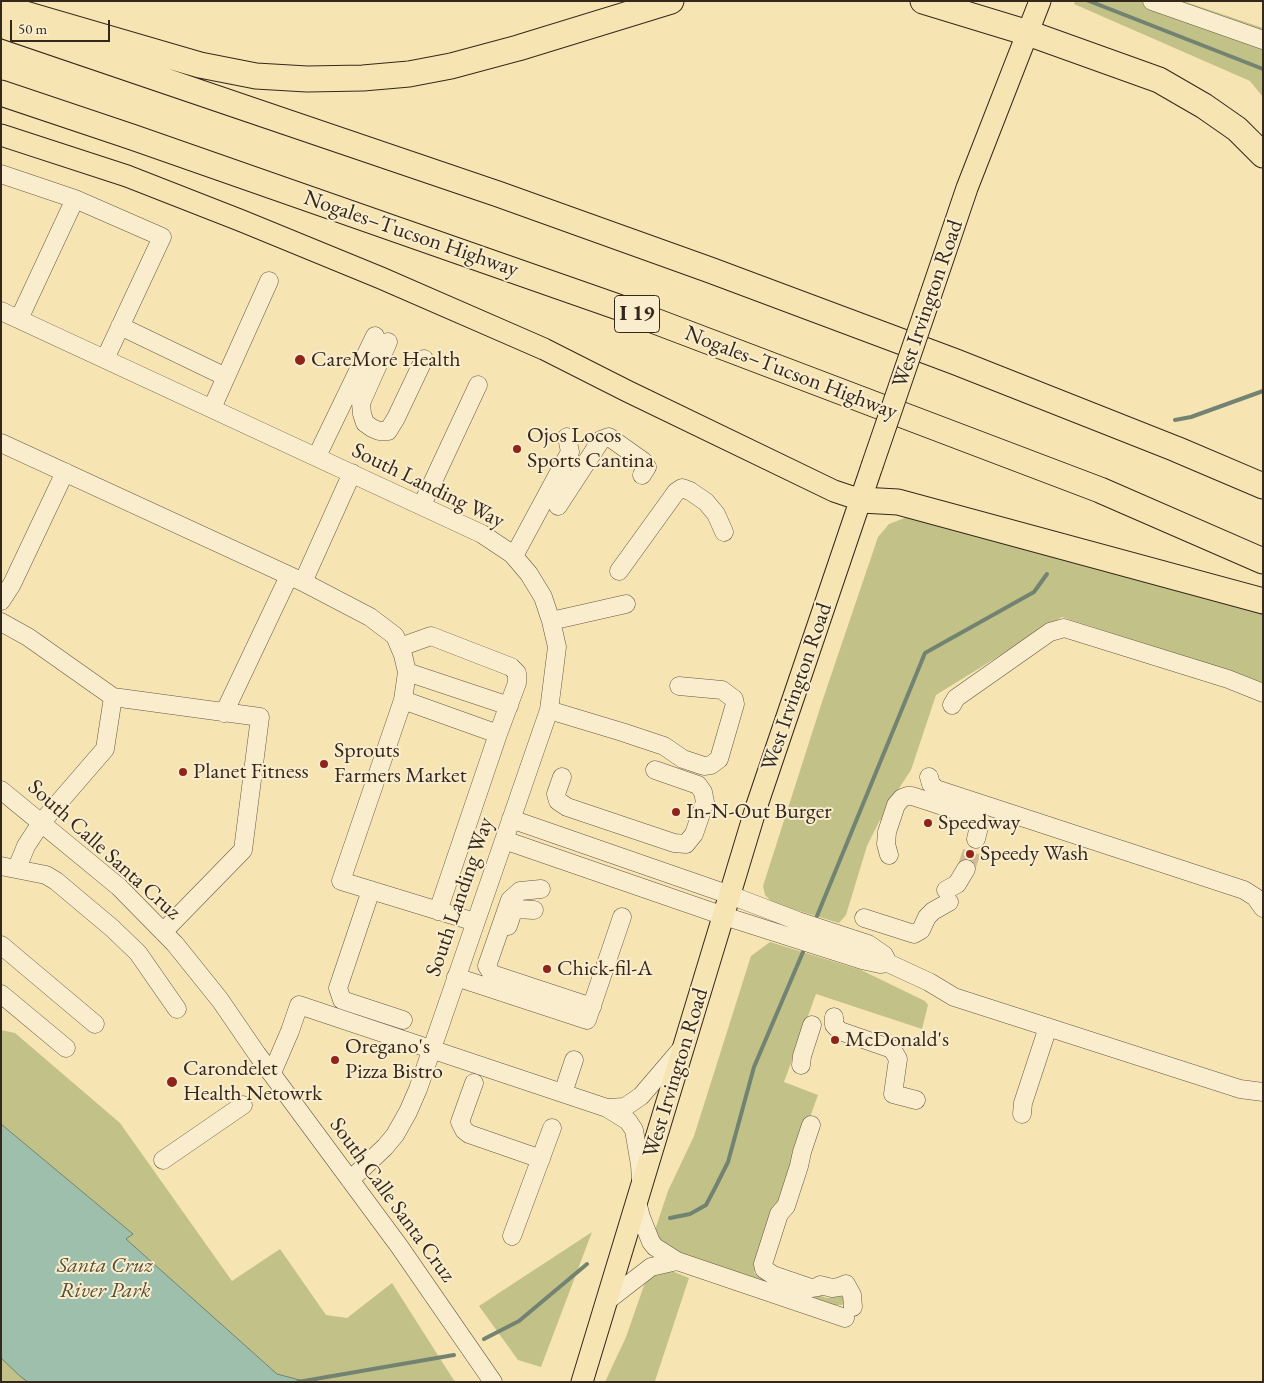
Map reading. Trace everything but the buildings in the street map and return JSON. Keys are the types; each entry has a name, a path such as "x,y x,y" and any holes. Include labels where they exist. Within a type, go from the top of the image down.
{"highway":[{"path":"1,7 200,65 256,76 307,79 363,78 451,66 518,48 671,1"},
{"path":"923,1 1028,33 1159,80 1204,106 1237,129 1263,155"},
{"path":"1,25 498,194 710,270 956,362 1263,486"},
{"name":"Nogales–Tucson Highway","path":"1,93 618,307 1100,490 1263,561"},
{"path":"861,500 898,502 1263,601"}],"main road":[{"name":"West Irvington Road","path":"582,1382 756,808 967,188 1040,1"},
{"path":"1,135 127,176 251,224 390,282 544,349 834,491 861,500"}],"street":[{"path":"1152,1 1263,40"},
{"path":"1,174 75,199 162,237 105,359"},
{"path":"19,319 75,199"},
{"path":"212,408 269,281"},
{"name":"South Landing Way","path":"1,311 482,534 514,556 529,574 543,597 557,647 549,710 411,1105 395,1135 350,1180"},
{"path":"120,326 226,377"},
{"path":"317,456 387,341 361,403 366,422 372,428 379,431 388,431 424,359"},
{"path":"422,505 478,386"},
{"path":"514,556 570,452 567,437"},
{"path":"558,506 601,440 608,437 644,461 647,467 642,475"},
{"path":"1,443 296,579 370,617 395,636 407,672 403,700 341,881 475,922"},
{"path":"1,601 12,584 65,472"},
{"path":"224,713 352,473"},
{"path":"619,571 676,492 682,488 706,502 716,514 724,532"},
{"path":"551,621 626,604"},
{"path":"1,622 28,637 113,697 260,717 243,850 163,932"},
{"path":"952,705 956,698 1055,629 1064,628 1228,679 1263,693"},
{"path":"400,647 431,636 511,667 517,673 518,683 498,734 438,911"},
{"path":"407,672 508,706"},
{"path":"549,710 664,746 683,759 704,766 711,765 719,759 735,704 734,699 722,690 679,686"},
{"path":"113,697 105,749 41,823 9,867 46,875 56,881 112,928 138,953 177,1009"},
{"path":"403,700 498,734"},
{"path":"562,777 556,794 558,801 567,807 674,843 686,844 694,834 705,802 702,792 698,785 655,770"},
{"path":"930,777 931,784 936,789 1244,890 1260,900"},
{"name":"South Calle Santa Cruz","path":"1,790 119,888 175,944 220,1000 399,1246 493,1382"},
{"path":"889,856 886,844 887,832 896,805 902,798 907,796 970,815 978,822 979,827 976,839"},
{"path":"512,819 868,944 884,955 888,963"},
{"path":"504,840 724,916 871,963 888,963 929,982 954,997 1240,1089 1263,1092"},
{"path":"864,918 914,934 924,927 927,917 948,896 966,869"},
{"path":"541,889 520,891 510,900 487,966 492,974 592,1007"},
{"path":"370,890 338,988 342,1000 403,1020"},
{"path":"493,949 503,939 513,911 516,909 534,910"},
{"path":"456,977 587,1020 622,917"},
{"path":"1,945 95,1024"},
{"path":"1,994 66,1048"},
{"path":"272,1073 299,1005 607,1108 628,1121 634,1130 640,1165 639,1197 641,1217 650,1242 655,1247 677,1261 849,1312 852,1295 846,1284 832,1288 820,1285 811,1288 773,1275 764,1269 764,1258 779,1214 786,1206 811,1125"},
{"path":"834,1017 834,1025 840,1031 892,1049 898,1059 893,1092 916,1100"},
{"path":"801,1065 812,1025"},
{"path":"1022,1114 1023,1104 1048,1027"},
{"path":"607,1108 625,1108 641,1096 685,1044"},
{"path":"563,1093 574,1060"},
{"path":"474,1083 460,1122 464,1130 469,1134 541,1158"},
{"path":"163,1160 243,1105"},
{"path":"512,1236 552,1128"},
{"path":"607,1301 651,1267 677,1261"}],"green space":[{"path":"1075,1 1183,1 1263,28 1263,97 1250,81 1074,4"},
{"path":"907,517 1263,610 1263,683 1062,617 936,695 911,770 896,793 887,822 880,820 867,846 846,915 839,923 773,903 765,895 763,886 822,702 878,537 889,524"},
{"path":"770,942 861,970 925,1001 928,1005 922,1029 816,994 784,1082 818,1095 754,1273 827,1298 843,1296 844,1303 842,1305 835,1305 663,1247 654,1233 668,1191 694,1136 751,956"},
{"name":"Santa Cruz River Park","path":"1,1030 15,1033 120,1123 232,1281 280,1249 326,1315 347,1318 392,1283 455,1382 1,1382"},
{"path":"592,1232 541,1367 518,1360 479,1306"},
{"path":"662,1267 689,1278 655,1381 657,1382 605,1382 626,1337 648,1274"}],"shaded area":[{"path":"1,1124 133,1234 126,1239 277,1374 307,1382 28,1382 21,1377 1,1358"}],"waterway":[{"path":"1089,1 1263,69"},
{"path":"1175,420 1191,417 1263,391"},
{"path":"817,916 925,653 1034,592 1047,574"},
{"path":"670,1218 690,1214 706,1205 715,1188 728,1162 754,1067 803,952"},
{"path":"484,1339 519,1321 587,1264"},
{"path":"298,1382 454,1355"}],"tunnel":[{"path":"966,869 976,839"}],"place":[{"name":"CareMore Health","path":"300,360"},
{"name":"Ojos Locos Sports Cantina","path":"517,449"},
{"name":"Sprouts Farmers Market","path":"324,764"},
{"name":"Planet Fitness","path":"183,772"},
{"name":"In-N-Out Burger","path":"676,812"},
{"name":"Speedway","path":"928,823"},
{"name":"Speedy Wash","path":"970,854"},
{"name":"Chick-fil-A","path":"547,969"},
{"name":"McDonald's","path":"835,1040"},
{"name":"Oregano's Pizza Bistro","path":"335,1060"},
{"name":"Carondelet Health Netowrk","path":"172,1082"}]}
